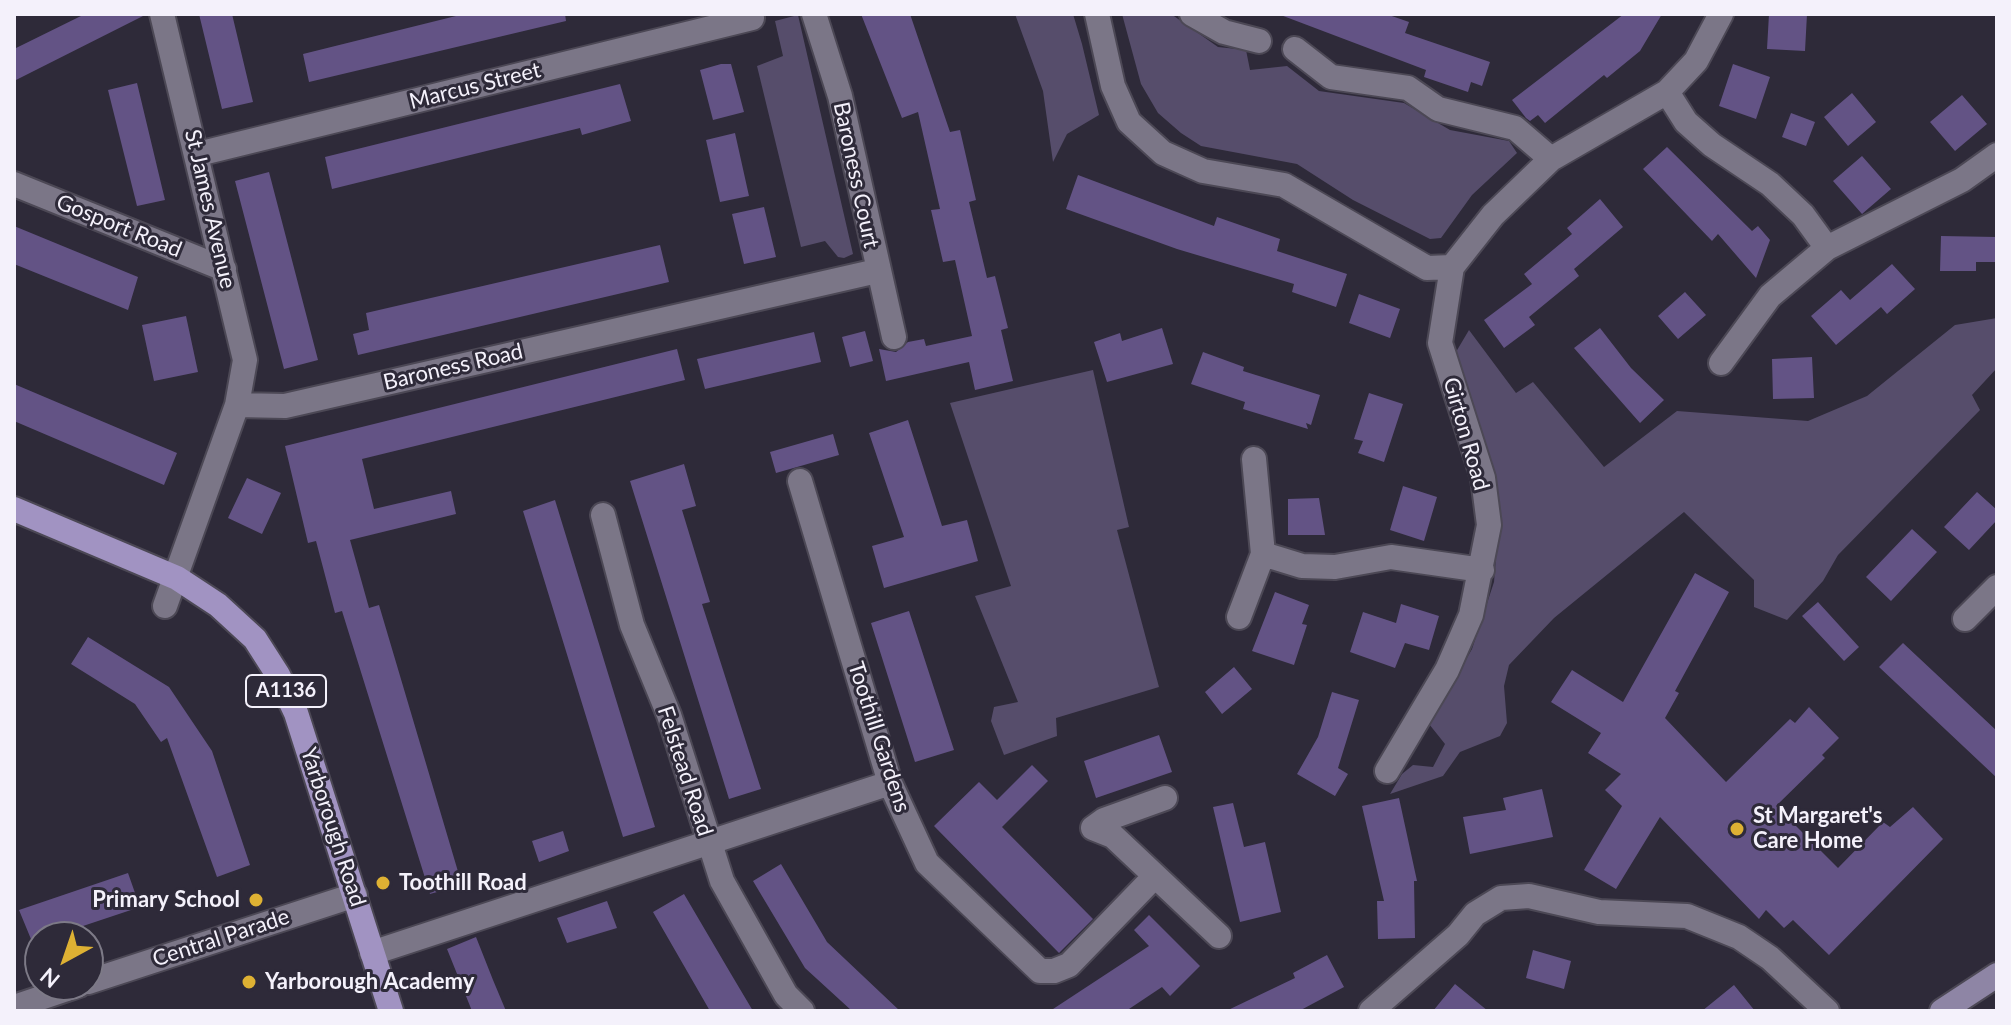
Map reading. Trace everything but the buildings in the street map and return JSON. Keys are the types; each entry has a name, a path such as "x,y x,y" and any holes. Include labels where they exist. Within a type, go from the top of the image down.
{"main road":[{"name":"Yarborough Road","path":"14,509 177,578 218,605 246,630 278,675 304,737 391,1011"},
{"path":"1942,1011 1997,975"}],"street":[{"name":"St James Avenue","path":"162,14 245,360 237,405"},
{"name":"Baroness Court","path":"814,14 840,96 894,337"},
{"path":"1097,14 1113,86 1129,122 1163,153 1203,171 1284,185 1427,268 1452,267 1493,215 1551,159 1667,92 1696,61 1721,14"},
{"path":"1192,14 1224,32 1259,41"},
{"name":"Marcus Street","path":"198,154 752,18"},
{"path":"1295,49 1331,77 1408,88 1438,109 1515,128 1551,159"},
{"path":"1667,92 1686,122 1712,145 1770,184 1803,215 1827,248"},
{"path":"1721,363 1770,296 1827,248 1962,180 1997,155"},
{"name":"Gosport Road","path":"14,184 224,269"},
{"name":"Girton Road","path":"1387,771 1447,670 1471,615 1489,525 1483,478 1440,343 1452,267"},
{"name":"Baroness Road","path":"237,405 285,406 877,271"},
{"path":"165,606 237,405"},
{"path":"1239,617 1263,554 1254,459"},
{"name":"Toothill Gardens","path":"800,481 890,783 927,863 1040,971 1054,971 1069,965 1155,876"},
{"name":"Felstead Road","path":"603,515 632,625 669,715 708,843 736,907 786,995 802,1011"},
{"path":"1263,554 1302,566 1335,567 1391,557 1482,570"},
{"path":"1965,619 1997,587"},
{"path":"372,953 890,783"},
{"path":"1165,798 1093,828 1113,836 1219,936"},
{"name":"Central Parade","path":"104,977 355,895"},
{"path":"1371,1011 1458,935 1475,914 1501,898 1529,896 1599,912 1687,916 1739,937 1770,958 1827,1011"}],"shaded area":[{"path":"1015,14 1073,14 1082,44 1099,115 1067,134 1053,162 1043,91"},
{"path":"1122,14 1171,14 1218,47 1246,50 1250,70 1287,66 1319,91 1404,103 1450,130 1509,141 1517,153 1472,195 1441,238 1430,239 1353,200 1297,164 1201,146 1181,133 1158,113 1141,84"},
{"path":"798,15 853,254 844,258 838,257 825,241 801,247 757,66 783,56 775,21"},
{"path":"1997,318 1997,368 1972,395 1980,410 1838,555 1823,581 1787,620 1754,607 1754,580 1684,512 1554,618 1509,665 1504,686 1507,723 1500,736 1460,752 1443,776 1390,794 1402,774 1413,765 1433,767 1445,744 1429,724 1472,649 1494,582 1499,519 1453,357 1469,330 1516,393 1533,382 1604,467 1677,411 1808,421 1867,396 1955,325"},
{"path":"1093,370 1129,527 1117,530 1159,687 1056,718 1057,736 1004,755 991,721 994,707 1018,702 975,596 1011,586 950,403"}],"place":[{"name":"St Margaret's Care Home","path":"1737,829"},
{"name":"Toothill Road","path":"383,883"},
{"name":"Primary School","path":"256,900"},
{"name":"Yarborough Academy","path":"249,982"}]}
